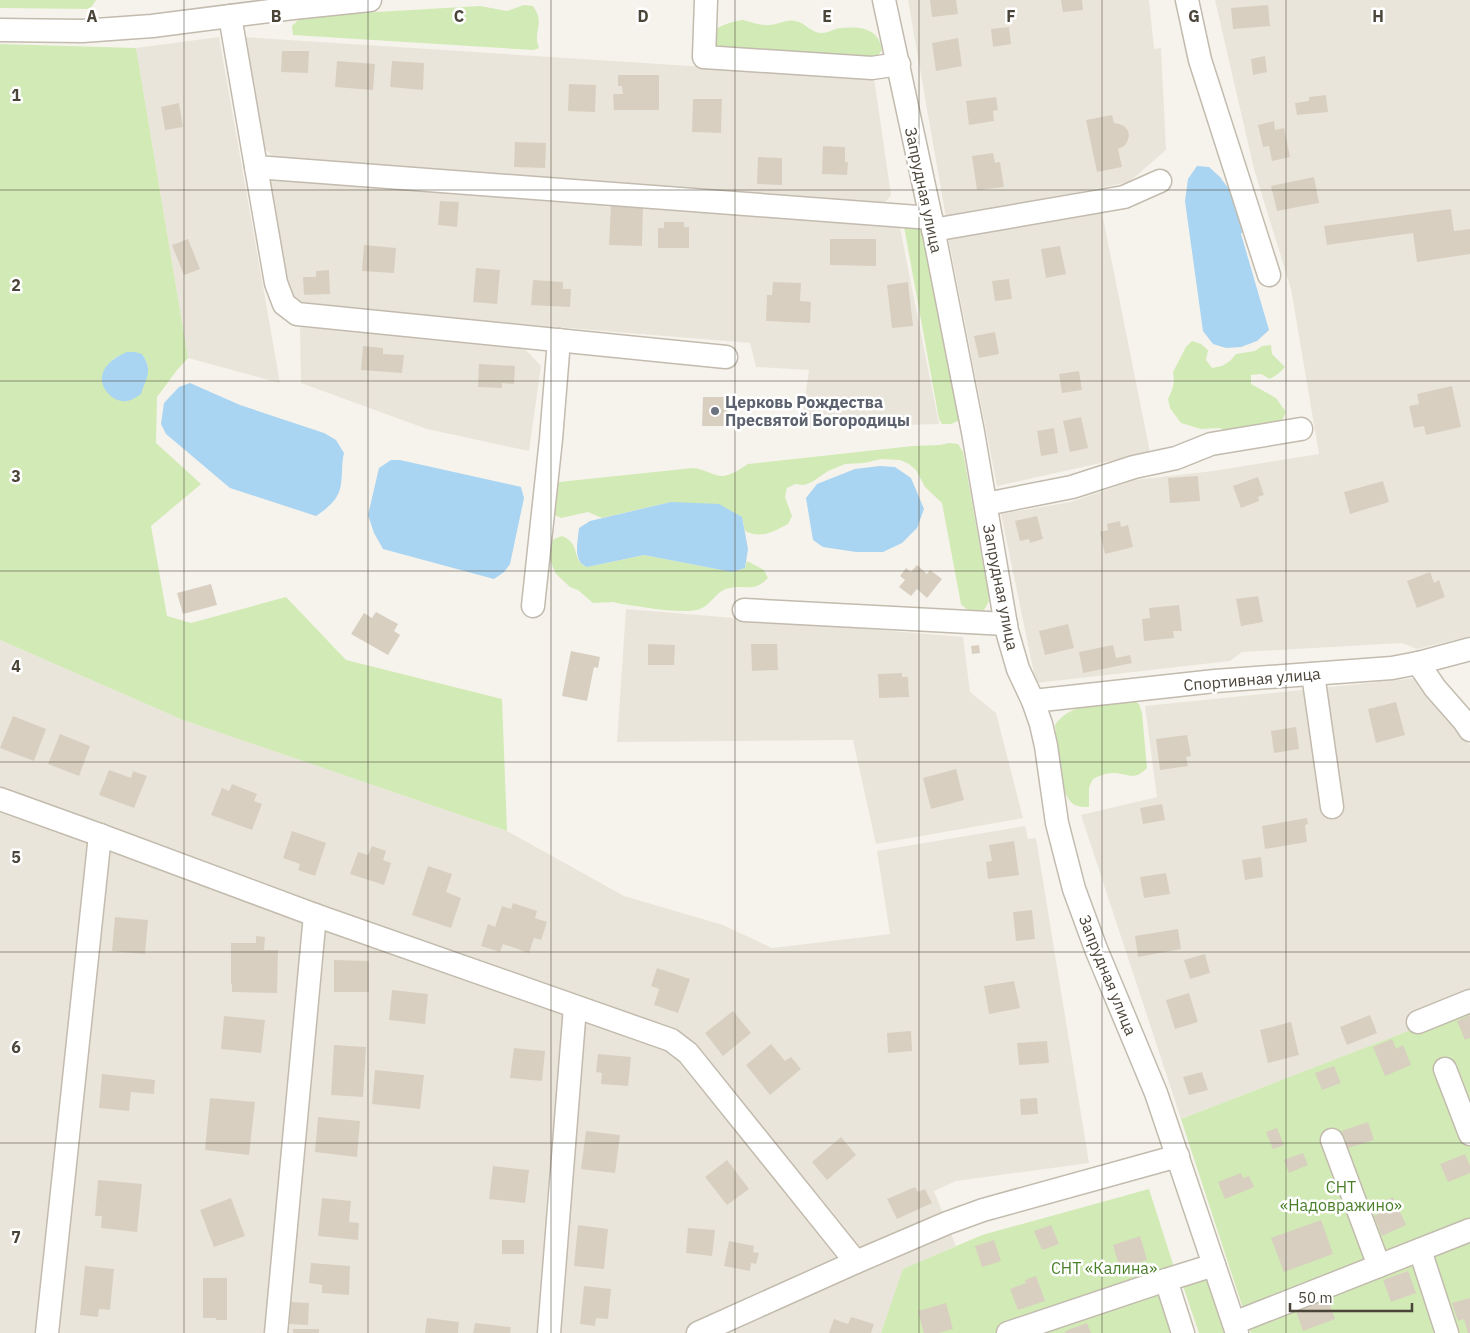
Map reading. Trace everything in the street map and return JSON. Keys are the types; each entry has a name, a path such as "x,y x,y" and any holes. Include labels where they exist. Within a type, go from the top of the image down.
{"street":[{"path":"0,30 82,31 152,26 370,0"},
{"path":"706,0 704,57 872,68 898,64"},
{"name":"Запрудная улица","path":"884,0 932,224 986,504 1006,624 1018,669 1041,724 1057,823 1074,889 1096,949 1156,1094 1235,1328"},
{"path":"1187,0 1200,60 1269,275"},
{"path":"230,16 276,284 284,304 297,314 726,357"},
{"path":"256,167 932,224 1124,197 1160,181"},
{"path":"533,606 551,439 559,340"},
{"path":"986,504 1072,487 1134,467 1176,458 1212,444 1300,429"},
{"path":"744,610 1006,624"},
{"name":"Спортивная улица","path":"1033,701 1214,681 1392,668 1470,649"},
{"path":"1418,663 1435,688 1470,730"},
{"path":"1313,674 1332,807"},
{"path":"0,799 315,915 671,1040 688,1053 856,1262"},
{"path":"47,1333 100,835"},
{"path":"276,1333 315,915"},
{"path":"1418,1022 1470,1001"},
{"path":"549,1333 575,1007"},
{"path":"1445,1069 1470,1134"},
{"path":"1332,1140 1380,1266"},
{"path":"698,1333 947,1223 983,1210 1178,1156"},
{"path":"1235,1328 1470,1230"},
{"path":"1420,1250 1447,1333"},
{"path":"1008,1333 1214,1265"},
{"path":"1166,1280 1183,1333"}],"shaded area":[{"path":"908,0 1149,0 1154,49 1161,48 1166,150 1129,182 946,218"},
{"path":"1215,0 1470,0 1470,636 1417,649 1402,643 1242,652 1230,661 1036,683 1001,514 1071,502 1135,480 1213,471 1319,454 1291,289 1254,169"},
{"path":"219,37 280,383 188,358 136,48"},
{"path":"243,37 874,78 891,195 883,205 279,162 262,146"},
{"path":"269,177 899,223 939,424 801,428 809,370 756,367 750,343 304,306 288,291"},
{"path":"1102,213 1150,452 997,486 948,236"},
{"path":"300,327 521,345 541,366 529,451 427,429 301,383"},
{"path":"626,609 963,637 970,692 996,713 1023,818 876,844 853,740 617,742"},
{"path":"0,640 183,720 507,831 624,896 723,925 772,948 890,934 877,851 1025,826 1028,839 1036,838 1089,1163 956,1181 934,1191 956,1246 904,1269 881,1333 0,1333"},
{"path":"1417,678 1470,745 1470,990 1416,1028 1181,1119 1081,815 1157,797 1145,706"}],"green space":[{"path":"0,0 96,0 90,9 0,8"},
{"path":"524,5 533,6 537,13 539,23 537,42 539,48 534,50 293,35 292,26 299,19 307,16 480,6 507,11"},
{"path":"743,20 766,25 795,21 818,33 825,33 839,28 862,28 877,37 882,50 877,57 710,52 710,34 725,24"},
{"path":"0,44 136,48 188,358 157,397 156,443 201,484 151,526 167,616 191,623 286,597 346,660 502,699 507,831 183,720 0,640","holes":["142,354 148,369 145,379 102,377 109,364 117,356"]},
{"path":"903,221 921,226 960,420 951,424 942,424 939,419"},
{"path":"1192,341 1201,344 1208,350 1206,360 1212,368 1222,366 1236,354 1255,351 1262,346 1271,345 1272,354 1285,367 1270,379 1261,374 1251,375 1251,384 1276,398 1286,412 1282,420 1272,422 1246,433 1227,434 1220,428 1201,429 1181,423 1170,408 1168,399 1174,382 1173,372 1186,347"},
{"path":"949,443 958,444 963,452 989,601 984,610 980,611 971,611 961,604 942,503 925,487 916,470 900,460 881,459 864,463 845,464 828,471 812,482 804,485 795,484 787,488 785,497 792,516 788,524 772,532 762,534 745,531 742,517 671,502 602,518 588,512 561,518 553,514 555,487 559,482 693,468 725,476 748,464"},
{"path":"562,536 572,543 580,562 587,567 644,555 732,572 745,568 747,561 764,570 768,578 758,586 726,589 716,595 705,606 695,610 663,610 613,602 593,603 578,590 570,587 556,574 548,547 554,539"},
{"path":"1132,699 1139,704 1142,713 1147,768 1134,776 1110,773 1093,779 1089,787 1089,807 1075,805 1066,795 1060,776 1055,725 1062,717 1079,707 1101,702"},
{"name":"СНТ «Надовражино»","path":"1470,1007 1470,1333 1251,1333 1181,1119"},
{"name":"СНТ «Калина»","path":"1149,1189 1195,1333 881,1333 903,1269 982,1235"},
{"path":"1198,1277 1208,1280 1227,1333 1199,1333 1182,1283"}],"water":[{"path":"1197,166 1209,167 1220,177 1234,196 1245,228 1241,234 1269,330 1257,341 1241,347 1226,348 1213,344 1203,331 1185,201 1188,179"},
{"path":"127,352 142,354 147,365 148,374 141,394 131,400 122,401 109,394 103,386 102,376 108,364"},
{"path":"190,383 240,405 324,433 336,440 344,453 340,489 327,508 316,516 230,488 166,434 161,424 164,403 179,387"},
{"path":"391,460 400,460 521,487 524,498 510,564 504,572 494,579 383,549 374,533 368,515 379,468"},
{"path":"880,466 895,467 911,478 924,509 917,528 902,543 883,552 856,552 823,547 813,540 806,498 817,484 855,469"},
{"path":"671,502 719,504 742,517 748,549 745,568 732,572 644,555 587,567 579,560 577,550 579,528 590,521"}],"building":[{"path":"930,0 956,0 958,14 932,17"},
{"path":"1061,0 1082,0 1083,10 1063,12"},
{"path":"1268,5 1270,26 1233,29 1231,8"},
{"path":"1009,27 1011,44 993,47 991,29"},
{"path":"958,38 962,66 936,71 932,43"},
{"path":"282,51 309,51 308,73 281,72"},
{"path":"1265,56 1267,72 1253,75 1251,59"},
{"path":"337,61 375,64 373,90 335,87"},
{"path":"392,61 424,63 423,90 390,87"},
{"path":"618,75 659,75 659,110 614,110 613,94 623,94 622,86 618,86"},
{"path":"569,84 596,85 595,112 568,111"},
{"path":"1326,95 1328,112 1297,115 1295,103 1309,101 1309,97"},
{"path":"996,97 998,110 993,111 994,121 969,125 966,101"},
{"path":"693,99 722,99 721,133 692,132"},
{"path":"179,103 183,127 165,130 161,107"},
{"path":"1112,115 1114,123 1124,126 1129,136 1124,146 1118,149 1122,167 1097,172 1086,120"},
{"path":"1274,121 1275,130 1284,128 1290,157 1272,161 1269,146 1263,147 1258,125"},
{"path":"515,142 546,143 545,168 514,167"},
{"path":"823,146 845,147 845,162 848,162 847,175 822,174"},
{"path":"993,153 995,163 1000,162 1004,187 977,190 972,156"},
{"path":"758,157 782,158 782,185 757,184"},
{"path":"1314,177 1319,203 1277,211 1271,186"},
{"path":"440,201 459,202 457,227 438,225"},
{"path":"611,204 643,205 642,246 609,245"},
{"path":"1451,209 1454,231 1470,229 1470,254 1417,262 1413,233 1327,245 1324,226"},
{"path":"664,222 684,222 684,227 689,227 689,248 658,248 658,228 664,228"},
{"path":"188,239 200,269 184,275 172,245"},
{"path":"830,239 876,239 876,266 830,265"},
{"path":"364,245 396,248 394,273 362,271"},
{"path":"1060,246 1066,274 1046,278 1041,249"},
{"path":"476,268 500,270 497,304 473,302"},
{"path":"329,270 330,294 304,295 303,277 316,277 316,271"},
{"path":"1009,279 1012,299 995,301 992,281"},
{"path":"533,280 563,282 563,289 571,289 570,307 531,305"},
{"path":"773,282 801,283 800,301 811,302 810,323 766,321 767,295 772,295"},
{"path":"908,282 913,326 892,328 887,285"},
{"path":"995,332 999,354 979,358 974,336"},
{"path":"363,346 383,348 383,354 404,355 402,373 361,370"},
{"path":"479,364 515,366 514,384 502,383 502,388 478,387"},
{"path":"1079,371 1082,390 1062,393 1059,374"},
{"path":"1452,386 1461,427 1426,435 1424,426 1414,428 1409,406 1419,404 1417,394"},
{"name":"Церковь Рождества Пресвятой Богородицы","path":"703,397 728,397 727,426 702,426"},
{"path":"1081,417 1088,448 1070,452 1063,421"},
{"path":"1054,428 1058,453 1041,456 1037,431"},
{"path":"1198,476 1200,501 1170,503 1168,478"},
{"path":"1258,477 1264,495 1258,497 1259,501 1241,508 1233,486"},
{"path":"1383,481 1389,502 1350,514 1344,492"},
{"path":"1037,516 1043,539 1030,543 1029,539 1020,541 1015,521"},
{"path":"1120,521 1121,527 1128,525 1133,547 1105,554 1100,532 1108,530 1107,524"},
{"path":"917,565 927,574 930,570 942,579 927,598 917,589 911,596 899,587 905,580 900,576 906,568 911,572"},
{"path":"1430,572 1434,583 1439,580 1445,597 1417,608 1407,581"},
{"path":"211,584 217,605 183,614 177,593"},
{"path":"1258,596 1263,622 1241,626 1236,599"},
{"path":"1179,605 1182,631 1173,631 1174,638 1144,641 1142,619 1150,618 1149,608"},
{"path":"376,612 398,624 394,631 400,635 388,655 351,634 364,613 372,618"},
{"path":"1068,624 1074,648 1045,655 1039,631"},
{"path":"648,644 675,645 674,665 648,665"},
{"path":"751,644 777,644 778,670 752,671"},
{"path":"979,645 980,653 972,654 971,646"},
{"path":"1113,645 1116,658 1130,655 1132,663 1083,673 1079,652"},
{"path":"571,651 600,657 598,668 594,667 587,701 562,696"},
{"path":"902,673 902,677 908,677 909,697 879,698 878,674"},
{"path":"1396,702 1405,735 1376,743 1368,709"},
{"path":"13,716 46,729 34,761 0,748"},
{"path":"1296,727 1299,749 1274,753 1271,731"},
{"path":"60,734 90,746 79,776 48,764"},
{"path":"1187,735 1191,756 1186,757 1188,766 1160,770 1156,739"},
{"path":"956,769 964,800 931,809 923,778"},
{"path":"109,770 131,778 133,771 147,776 134,808 99,795"},
{"path":"232,784 257,794 254,801 262,804 252,830 211,815 222,788 229,791"},
{"path":"1162,804 1165,820 1143,824 1140,808"},
{"path":"1307,818 1308,824 1305,825 1307,842 1265,849 1262,826"},
{"path":"292,831 326,843 315,876 298,870 300,864 283,858"},
{"path":"1014,841 1019,875 988,879 986,862 992,861 989,845"},
{"path":"372,846 386,851 383,860 391,863 384,885 350,874 358,852 368,855"},
{"path":"1261,857 1263,877 1245,880 1242,860"},
{"path":"428,866 452,874 446,892 461,898 451,928 412,915"},
{"path":"1166,873 1170,894 1144,898 1140,877"},
{"path":"513,903 537,911 535,918 547,922 541,940 534,938 529,953 503,944 500,952 481,946 488,924 495,927 502,906 511,909"},
{"path":"1032,910 1035,939 1016,941 1013,912"},
{"path":"115,917 148,920 145,954 112,951"},
{"path":"1178,929 1181,949 1138,957 1135,936"},
{"path":"256,936 265,937 264,950 278,950 277,993 232,992 231,943 256,943"},
{"path":"1205,954 1210,973 1190,979 1184,960"},
{"path":"334,960 369,961 369,992 334,992"},
{"path":"657,968 690,979 678,1013 654,1005 659,989 651,986"},
{"path":"1014,981 1020,1008 989,1014 984,986"},
{"path":"392,990 428,994 425,1024 389,1020"},
{"path":"1189,993 1198,1022 1175,1029 1166,1000"},
{"path":"733,1011 751,1033 723,1056 705,1033"},
{"path":"1370,1015 1377,1033 1347,1045 1340,1027"},
{"path":"1470,1015 1470,1038 1465,1040 1457,1021"},
{"path":"224,1016 265,1020 261,1053 221,1049"},
{"path":"1291,1022 1299,1055 1268,1063 1260,1030"},
{"path":"911,1031 912,1051 888,1053 887,1033"},
{"path":"1392,1039 1396,1049 1403,1045 1411,1065 1385,1076 1373,1047"},
{"path":"1047,1041 1049,1063 1019,1065 1017,1043"},
{"path":"771,1044 785,1061 791,1057 801,1069 770,1095 746,1065"},
{"path":"334,1045 366,1047 363,1097 331,1095"},
{"path":"514,1048 545,1051 542,1081 510,1078"},
{"path":"598,1054 631,1057 628,1086 601,1084 602,1073 596,1072"},
{"path":"1334,1066 1341,1083 1322,1090 1315,1073"},
{"path":"375,1070 424,1075 420,1109 372,1104"},
{"path":"1202,1072 1208,1090 1189,1095 1183,1077"},
{"path":"102,1074 155,1080 154,1094 131,1092 129,1111 99,1108"},
{"path":"210,1098 255,1102 249,1155 205,1150"},
{"path":"1037,1098 1038,1114 1021,1115 1020,1099"},
{"path":"318,1117 360,1121 357,1157 315,1152"},
{"path":"1368,1122 1374,1140 1348,1148 1342,1131"},
{"path":"1277,1128 1284,1145 1273,1149 1266,1132"},
{"path":"586,1131 620,1135 615,1173 581,1169"},
{"path":"841,1137 856,1155 827,1180 812,1162"},
{"path":"1303,1153 1308,1165 1289,1173 1284,1160"},
{"path":"1465,1154 1470,1166 1470,1173 1448,1182 1440,1164"},
{"path":"727,1160 749,1189 727,1205 705,1177"},
{"path":"493,1166 529,1170 525,1203 489,1199"},
{"path":"1241,1173 1243,1178 1249,1176 1254,1187 1225,1199 1218,1182"},
{"path":"98,1180 142,1184 137,1232 101,1228 102,1216 95,1216"},
{"path":"915,1187 918,1192 925,1189 932,1203 897,1219 887,1199"},
{"path":"1393,1197 1406,1225 1382,1236 1374,1216 1380,1213 1376,1205"},
{"path":"231,1198 245,1236 214,1247 200,1210"},
{"path":"322,1198 351,1201 349,1222 359,1223 358,1240 318,1236"},
{"path":"1321,1220 1333,1254 1284,1272 1271,1238"},
{"path":"578,1225 608,1229 604,1269 574,1266"},
{"path":"1051,1225 1059,1244 1042,1250 1034,1231"},
{"path":"688,1228 715,1230 712,1256 686,1253"},
{"path":"1140,1236 1147,1260 1120,1269 1113,1245"},
{"path":"502,1240 524,1240 524,1254 502,1254"},
{"path":"994,1240 1001,1261 982,1267 975,1246"},
{"path":"729,1241 754,1246 753,1252 759,1253 756,1264 751,1263 750,1271 724,1266"},
{"path":"311,1263 350,1266 349,1295 322,1293 322,1285 309,1283"},
{"path":"85,1266 114,1269 110,1310 99,1309 98,1317 80,1315"},
{"path":"1408,1271 1416,1293 1391,1302 1383,1280"},
{"path":"1036,1276 1045,1301 1018,1310 1010,1289 1026,1283 1025,1280"},
{"path":"203,1278 227,1278 227,1320 203,1318"},
{"path":"584,1286 611,1289 608,1319 596,1318 595,1326 580,1324"},
{"path":"1470,1298 1470,1333 1468,1333 1464,1319 1458,1321 1452,1303"},
{"path":"1328,1300 1335,1319 1303,1331 1296,1311"},
{"path":"291,1302 309,1303 308,1325 289,1324"},
{"path":"946,1303 953,1329 938,1333 924,1333 918,1311"},
{"path":"851,1317 874,1324 871,1333 829,1333 834,1319 848,1324"},
{"path":"427,1318 459,1322 458,1333 425,1333"},
{"path":"475,1323 511,1327 510,1333 473,1333"},
{"path":"1087,1323 1091,1333 1066,1333 1065,1331"},
{"path":"293,1329 319,1329 319,1333 293,1333"}],"place":[{"name":"Церковь Рождества Пресвятой Богородицы","path":"715,411"}]}
